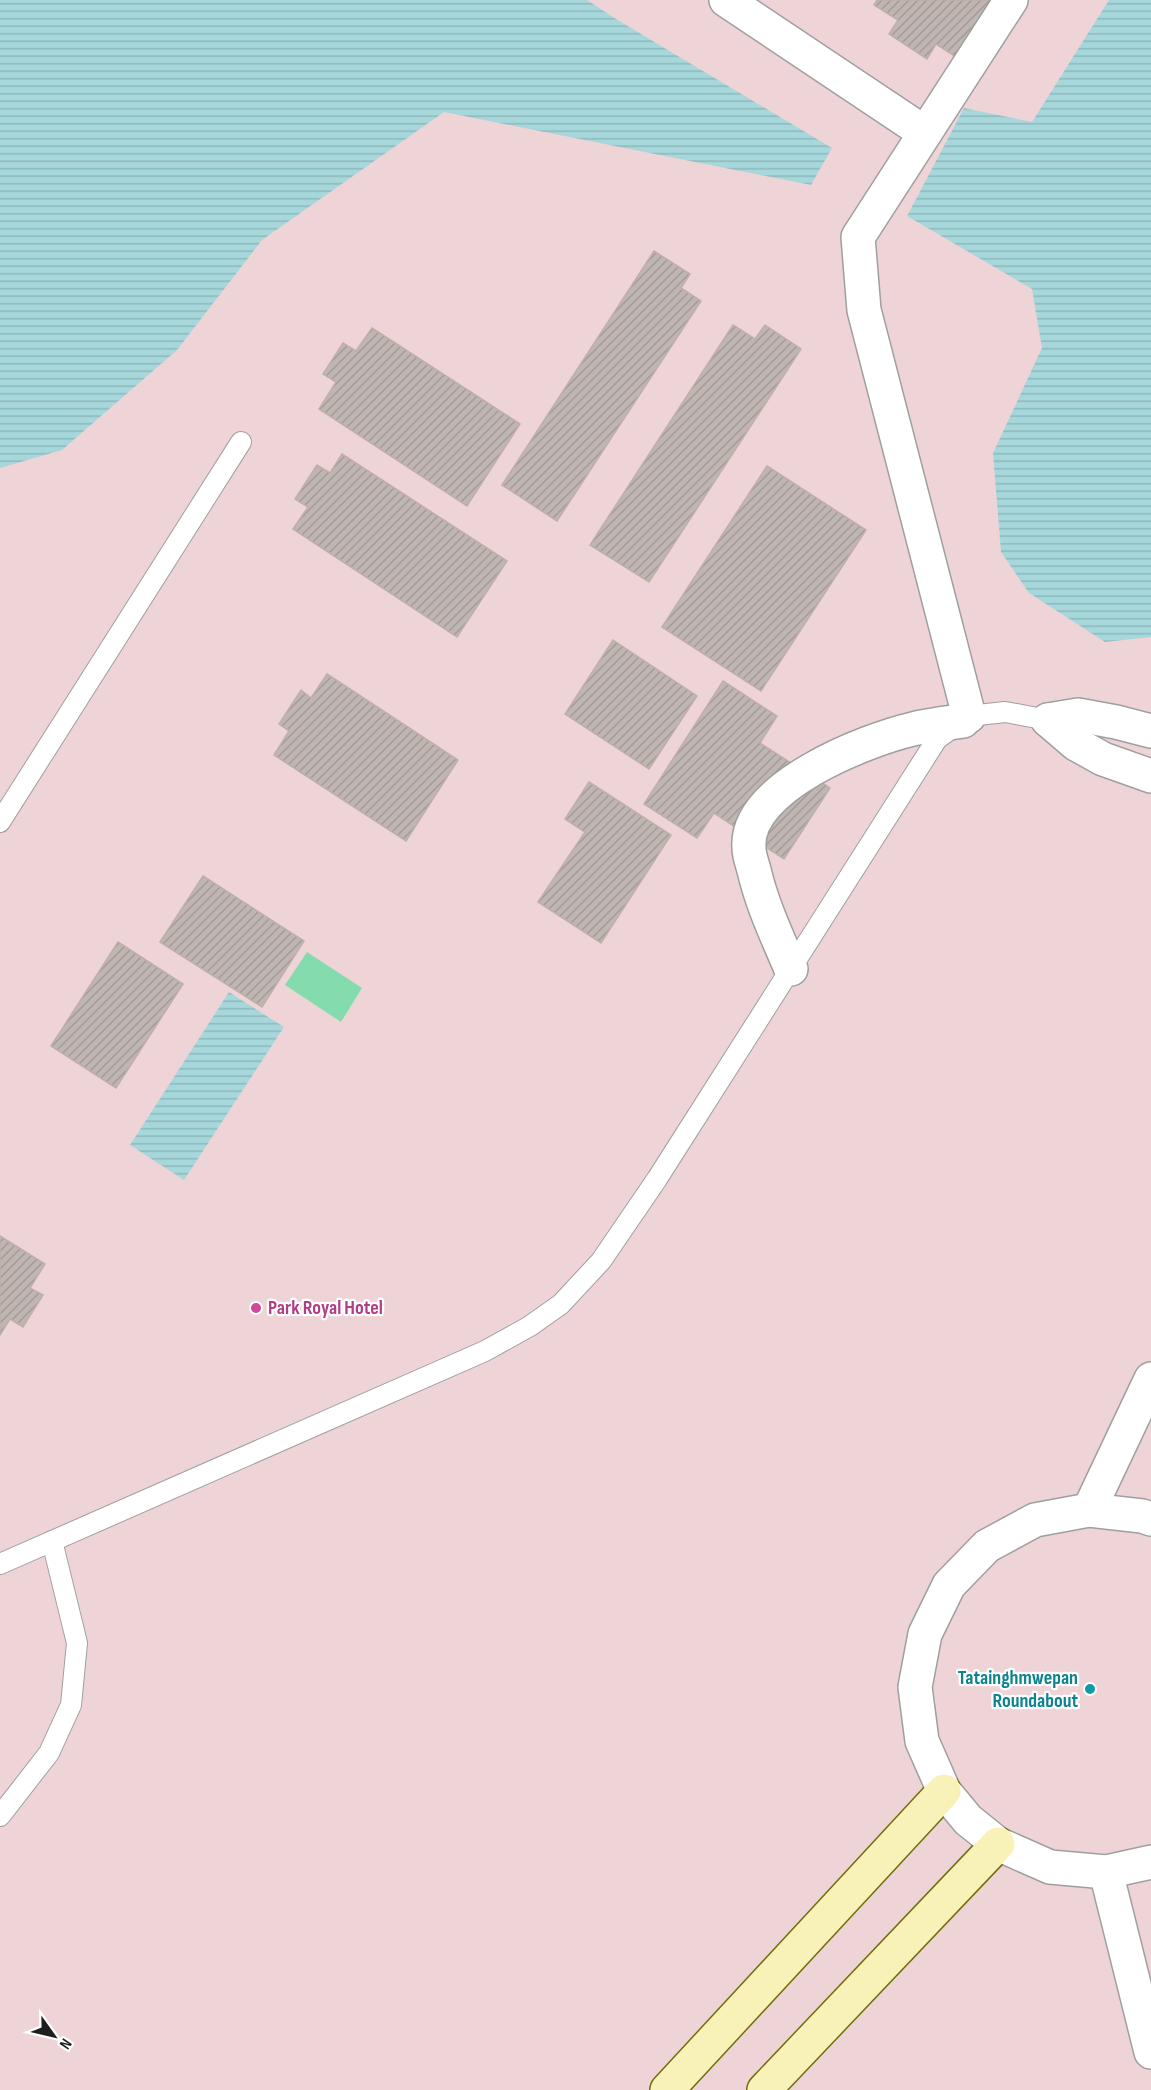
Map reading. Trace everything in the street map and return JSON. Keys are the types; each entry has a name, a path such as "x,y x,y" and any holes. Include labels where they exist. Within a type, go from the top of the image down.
{"main road":[{"path":"667,2090 944,1791"},
{"path":"764,2090 998,1844"}],"street":[{"path":"726,0 925,133"},
{"path":"791,969 761,899 748,847 753,823 774,796 800,776 845,751 914,728 966,719 864,310 858,237 1011,0"},
{"path":"1048,720 1078,715 1151,731"},
{"path":"1048,720 1076,744 1103,759 1151,776"},
{"path":"1089,1510 1151,1379"},
{"path":"1151,1520 1142,1516 1089,1510 1035,1521 987,1546 949,1585 924,1634 915,1688 921,1741 944,1791 968,1820 998,1844 1050,1867 1106,1872 1151,1862"},
{"path":"1106,1872 1151,2052"}],"lane":[{"path":"0,822 241,442"},
{"path":"0,1564 485,1351 530,1326 561,1304 601,1261 657,1179 937,739 966,719 1005,712 1048,720"},
{"path":"0,1816 49,1753 72,1705 77,1643 52,1541"}],"shaded area":[{"path":"0,0 1151,0 1151,2090 0,2090"}],"green space":[{"path":"307,952 362,988 341,1022 285,985"}],"water":[{"path":"0,0 587,0 832,148 811,185 444,112 262,240 177,350 62,450 0,468"},
{"path":"1109,0 1151,0 1151,637 1105,642 1029,593 1001,552 993,453 1042,348 1032,289 907,216 964,108 1032,122"},
{"path":"229,992 284,1027 184,1180 130,1145"}],"building":[{"path":"877,0 997,0 959,59 936,44 927,59 889,34 898,20 874,5"},
{"path":"654,251 690,274 681,288 701,301 557,521 502,485"},
{"path":"733,325 755,339 765,325 801,349 649,582 590,545"},
{"path":"372,328 520,424 467,506 319,409 336,382 323,374 343,343 356,351"},
{"path":"342,454 507,561 457,637 293,529 308,507 295,499 317,465 330,473"},
{"path":"767,466 866,530 761,691 662,627"},
{"path":"613,640 697,696 649,769 565,714"},
{"path":"327,674 458,760 406,841 274,755 289,731 279,724 301,690 311,698"},
{"path":"723,681 777,716 760,743 830,788 784,859 714,813 697,838 644,804"},
{"path":"589,782 671,835 601,943 538,902 585,832 565,819"},
{"path":"203,876 304,941 262,1007 160,942"},
{"path":"118,942 183,984 116,1088 51,1046"},
{"path":"0,1236 45,1264 30,1288 43,1295 23,1327 10,1319 0,1335"}],"place":[{"name":"Park Royal Hotel","path":"256,1308"},
{"name":"Tatainghmwepan Roundabout","path":"1090,1689"}]}
